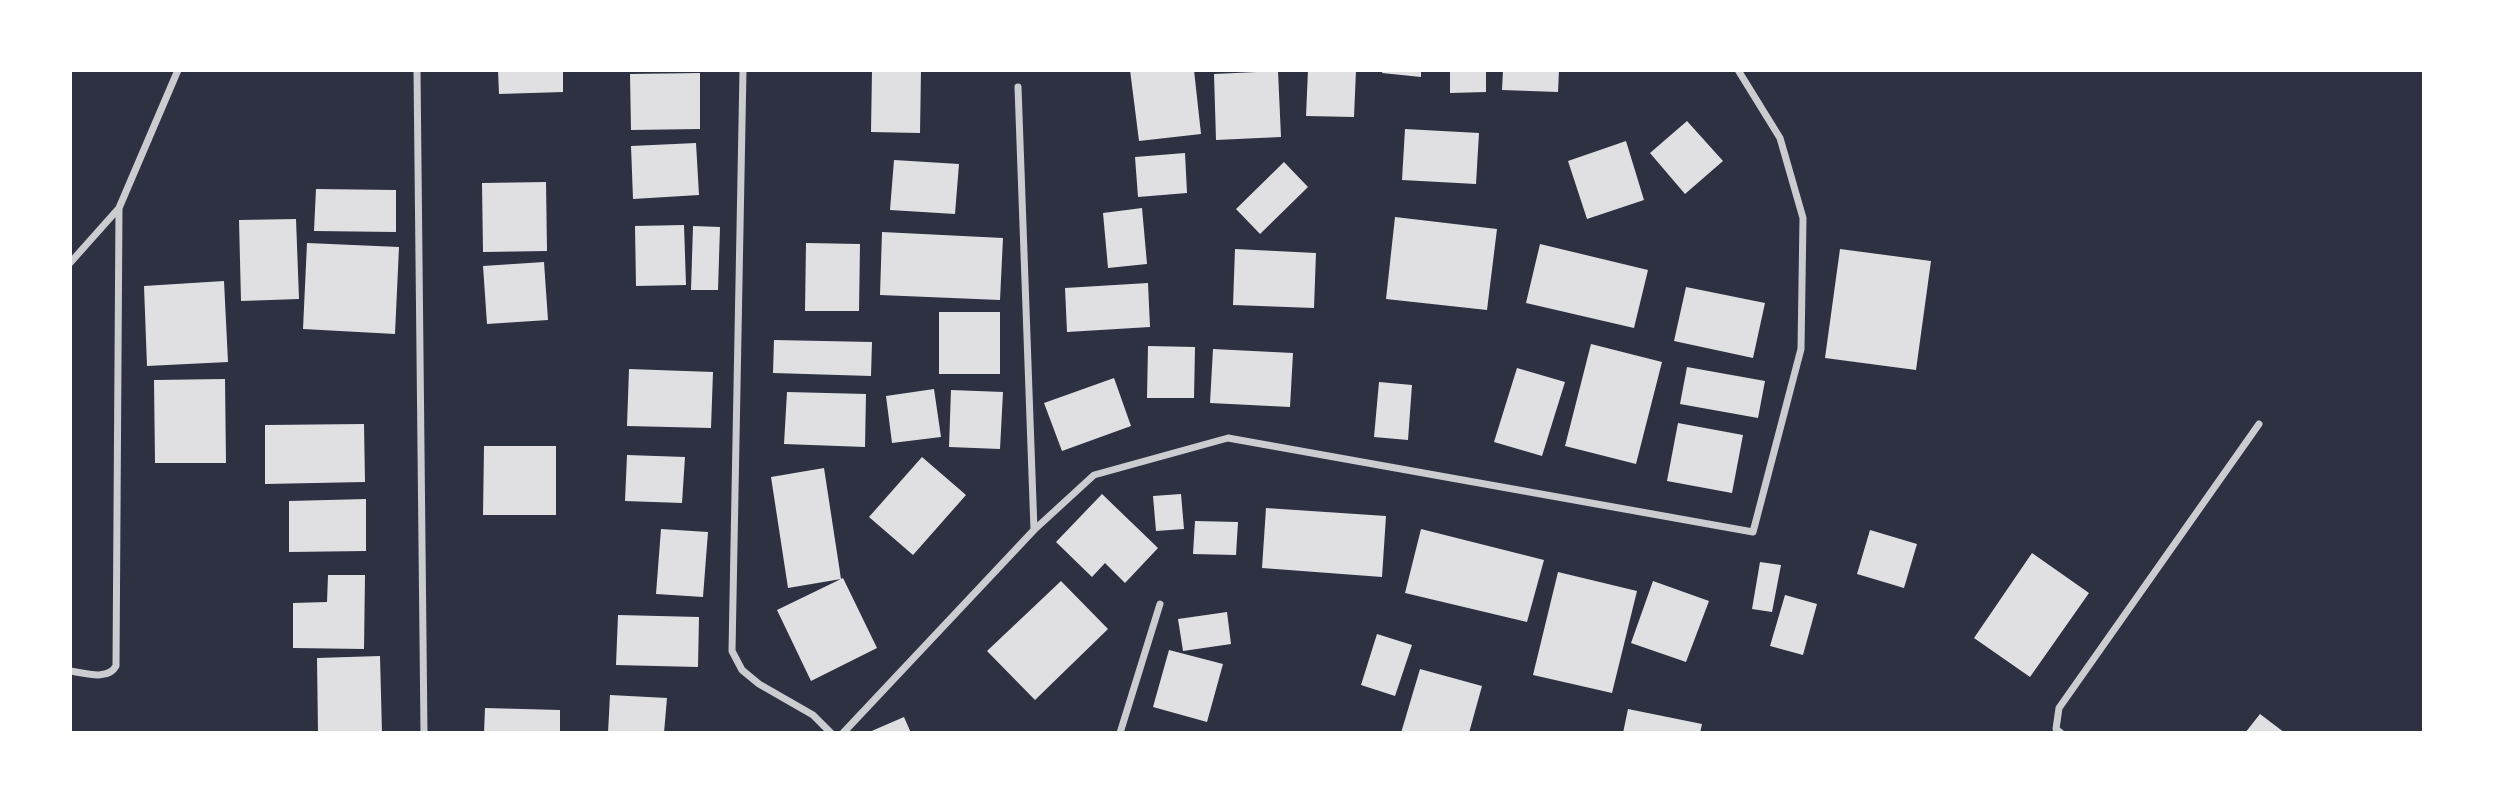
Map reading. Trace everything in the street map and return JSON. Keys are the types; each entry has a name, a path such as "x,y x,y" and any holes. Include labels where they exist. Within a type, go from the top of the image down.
{"street":[{"path":"70,263 120,208 178,70"},
{"path":"417,70 424,733"},
{"path":"743,70 732,651 742,670 759,684 813,715 831,733"},
{"path":"844,733 1034,530 1094,475 1228,438 1753,533 1801,349 1803,218 1780,138 1738,70"},
{"path":"1017,87 1034,530"},
{"path":"70,671 107,675 115,670 116,666 120,208"},
{"path":"2061,733 2056,729 2059,708 2259,424"},
{"path":"1120,733 1160,604"}],"building":[{"path":"498,70 563,70 563,92 499,94"},
{"path":"872,70 921,70 920,133 871,132"},
{"path":"1130,70 1194,70 1201,134 1139,141"},
{"path":"1308,70 1356,70 1354,117 1306,116"},
{"path":"1383,70 1421,70 1421,77 1382,73"},
{"path":"1450,70 1486,70 1486,92 1450,93"},
{"path":"1503,70 1559,70 1558,92 1502,90"},
{"path":"1278,71 1281,137 1216,140 1214,74"},
{"path":"700,73 700,129 631,130 630,74"},
{"path":"1687,121 1723,161 1685,194 1650,153"},
{"path":"1405,129 1479,133 1476,184 1402,180"},
{"path":"1626,141 1644,200 1587,219 1568,161"},
{"path":"696,143 699,195 633,199 631,146"},
{"path":"1185,153 1187,193 1138,197 1135,157"},
{"path":"894,160 959,164 955,214 890,210"},
{"path":"1284,162 1308,187 1260,234 1236,209"},
{"path":"546,182 547,251 483,252 482,183"},
{"path":"316,189 396,190 396,232 314,231"},
{"path":"1142,208 1147,264 1108,268 1103,213"},
{"path":"1395,217 1497,229 1487,310 1386,299"},
{"path":"296,219 299,299 241,301 239,220"},
{"path":"684,225 686,285 636,286 635,226"},
{"path":"693,226 720,227 718,290 691,290"},
{"path":"882,232 1003,238 1000,300 880,295"},
{"path":"307,243 399,247 395,334 303,329"},
{"path":"806,243 860,244 859,311 805,311"},
{"path":"1540,244 1648,270 1634,328 1526,303"},
{"path":"1235,249 1316,253 1314,308 1233,305"},
{"path":"1840,249 1931,261 1916,370 1825,358"},
{"path":"544,262 548,320 487,324 483,266"},
{"path":"224,281 228,362 147,366 144,286"},
{"path":"1148,283 1150,327 1067,332 1065,288"},
{"path":"1686,287 1765,303 1753,358 1674,341"},
{"path":"939,312 1000,312 1000,374 939,374"},
{"path":"774,340 872,342 871,376 773,373"},
{"path":"1591,344 1662,362 1636,464 1565,446"},
{"path":"1148,346 1195,347 1194,398 1147,398"},
{"path":"1213,349 1293,353 1290,407 1210,403"},
{"path":"1687,367 1765,381 1758,418 1680,404"},
{"path":"1517,368 1565,382 1542,456 1494,442"},
{"path":"629,369 713,372 711,428 627,426"},
{"path":"1114,378 1131,426 1062,451 1044,403"},
{"path":"225,379 226,463 155,463 154,380"},
{"path":"1379,382 1412,385 1408,440 1374,437"},
{"path":"934,389 941,437 892,443 886,396"},
{"path":"951,390 1003,392 1000,449 949,447"},
{"path":"787,392 866,394 865,447 784,444"},
{"path":"1678,423 1743,435 1732,493 1667,481"},
{"path":"364,424 365,482 265,484 265,425"},
{"path":"484,446 556,446 556,515 483,515"},
{"path":"627,455 685,457 682,503 625,501"},
{"path":"922,457 966,495 913,555 869,517"},
{"path":"824,468 841,579 788,588 771,477"},
{"path":"1102,494 1158,548 1125,583 1105,563 1092,577 1056,542"},
{"path":"1181,494 1184,529 1156,531 1153,496"},
{"path":"366,499 366,551 289,552 289,501"},
{"path":"1266,508 1386,516 1382,577 1262,568"},
{"path":"1195,521 1238,522 1236,555 1193,554"},
{"path":"661,529 708,532 703,597 656,594"},
{"path":"1421,529 1544,560 1527,622 1405,593"},
{"path":"1870,530 1917,544 1904,588 1857,574"},
{"path":"2032,553 2089,593 2030,677 1974,638"},
{"path":"1760,562 1781,565 1772,612 1752,609"},
{"path":"1558,572 1637,591 1612,693 1533,675"},
{"path":"328,575 365,575 364,649 293,648 293,603 327,602"},
{"path":"843,578 877,648 811,681 777,610"},
{"path":"1061,581 1108,629 1035,700 987,651"},
{"path":"1653,581 1709,601 1686,662 1631,643"},
{"path":"1785,595 1817,604 1803,655 1770,646"},
{"path":"1227,612 1231,644 1183,651 1178,619"},
{"path":"618,615 699,617 698,667 616,665"},
{"path":"1377,634 1412,645 1395,696 1361,685"},
{"path":"1169,650 1223,664 1207,722 1153,707"},
{"path":"380,656 382,733 318,733 317,658"},
{"path":"1420,669 1482,686 1469,733 1401,733"},
{"path":"610,695 667,698 664,733 608,733"},
{"path":"485,708 560,710 560,733 484,733"},
{"path":"1628,709 1702,724 1700,733 1623,733"},
{"path":"2260,714 2285,733 2245,733"},
{"path":"904,717 911,733 867,733"}]}
